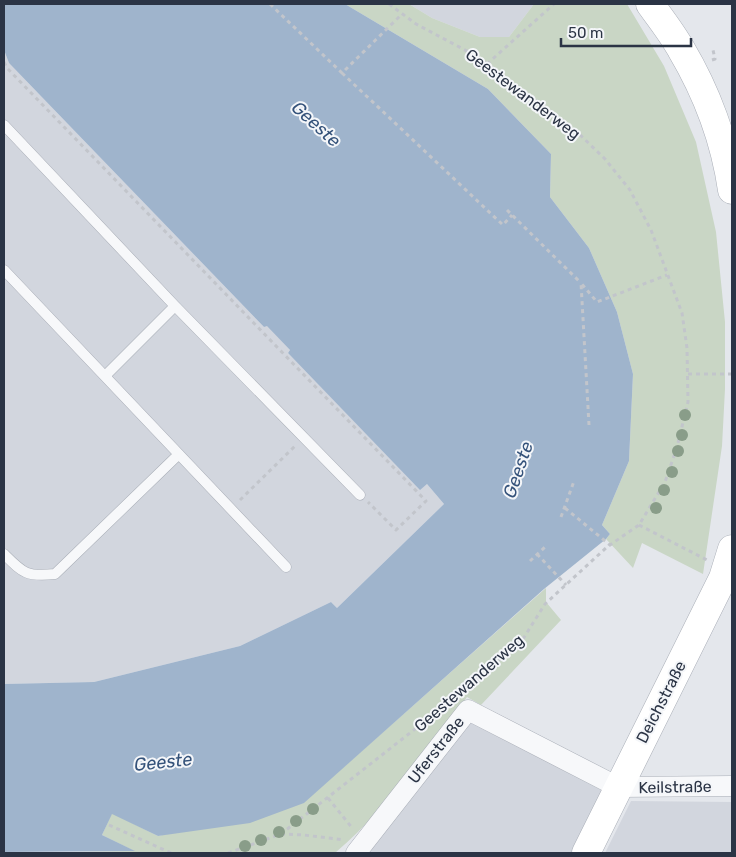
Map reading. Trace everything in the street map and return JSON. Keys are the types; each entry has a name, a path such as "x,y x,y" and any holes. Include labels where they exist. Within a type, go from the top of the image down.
{"main road":[{"path":"650,4 680,48 695,76 718,131 732,190"},
{"name":"Deichstraße","path":"586,853 730,564"}],"street":[{"name":"Uferstraße","path":"364,850 468,710 618,787"},
{"name":"Keilstraße","path":"618,787 732,786"}],"lane":[{"path":"4,125 175,306 360,494"},
{"path":"4,270 286,567"},
{"path":"105,376 175,306"},
{"path":"4,554 20,570 35,576 55,574 178,455"}],"path":[{"path":"270,4 503,225 512,215"},
{"name":"Geestewanderweg","path":"228,853 281,834 462,693 523,639 545,604 608,546 639,525 665,482 677,447 688,402 688,348 682,313 651,230 630,190 574,129 478,57 416,24 389,4"},
{"path":"487,64 554,4"},
{"path":"342,73 402,14"},
{"path":"4,62 7,68 426,501 396,530 360,494"},
{"path":"507,210 581,283 597,302 667,276"},
{"path":"581,283 589,425"},
{"path":"688,374 732,374"},
{"path":"231,509 304,437"},
{"path":"561,517 574,481"},
{"path":"565,508 608,546"},
{"path":"639,525 730,564"},
{"path":"530,561 545,547"},
{"path":"537,554 566,584"},
{"path":"328,798 364,850"},
{"path":"109,825 171,853"},
{"path":"281,834 304,835 364,850"}],"shaded area":[{"path":"409,4 534,4 509,37 480,37 432,18"},
{"path":"4,50 9,63 264,327 267,325 290,350 288,353 420,489 427,484 444,504 337,608 331,602 240,646 94,682 4,684"},
{"path":"481,705 614,774 576,853 367,853"},
{"path":"631,801 732,802 732,853 605,853"}],"green space":[{"path":"345,4 409,4 432,18 480,37 509,37 534,4 627,4 664,66 696,142 716,232 725,322 725,389 722,446 703,574 642,543 633,568 606,539 610,534 602,525 629,461 633,374 617,312 589,248 550,197 551,154 488,89"},
{"path":"546,588 546,602 561,620 481,705 467,697 389,799 335,853 4,853 134,851 102,835 112,813 158,836 303,803"}],"water":[{"name":"Geeste","path":"4,4 345,4 488,89 551,154 550,197 589,248 617,312 633,374 629,461 602,525 610,534 606,539 544,589 304,803 250,823 158,836 112,814 102,835 135,851 4,852 4,684 94,682 240,646 331,602 337,608 444,504 427,484 420,490 288,353 290,350 267,326 264,327 9,63 4,50"}]}
